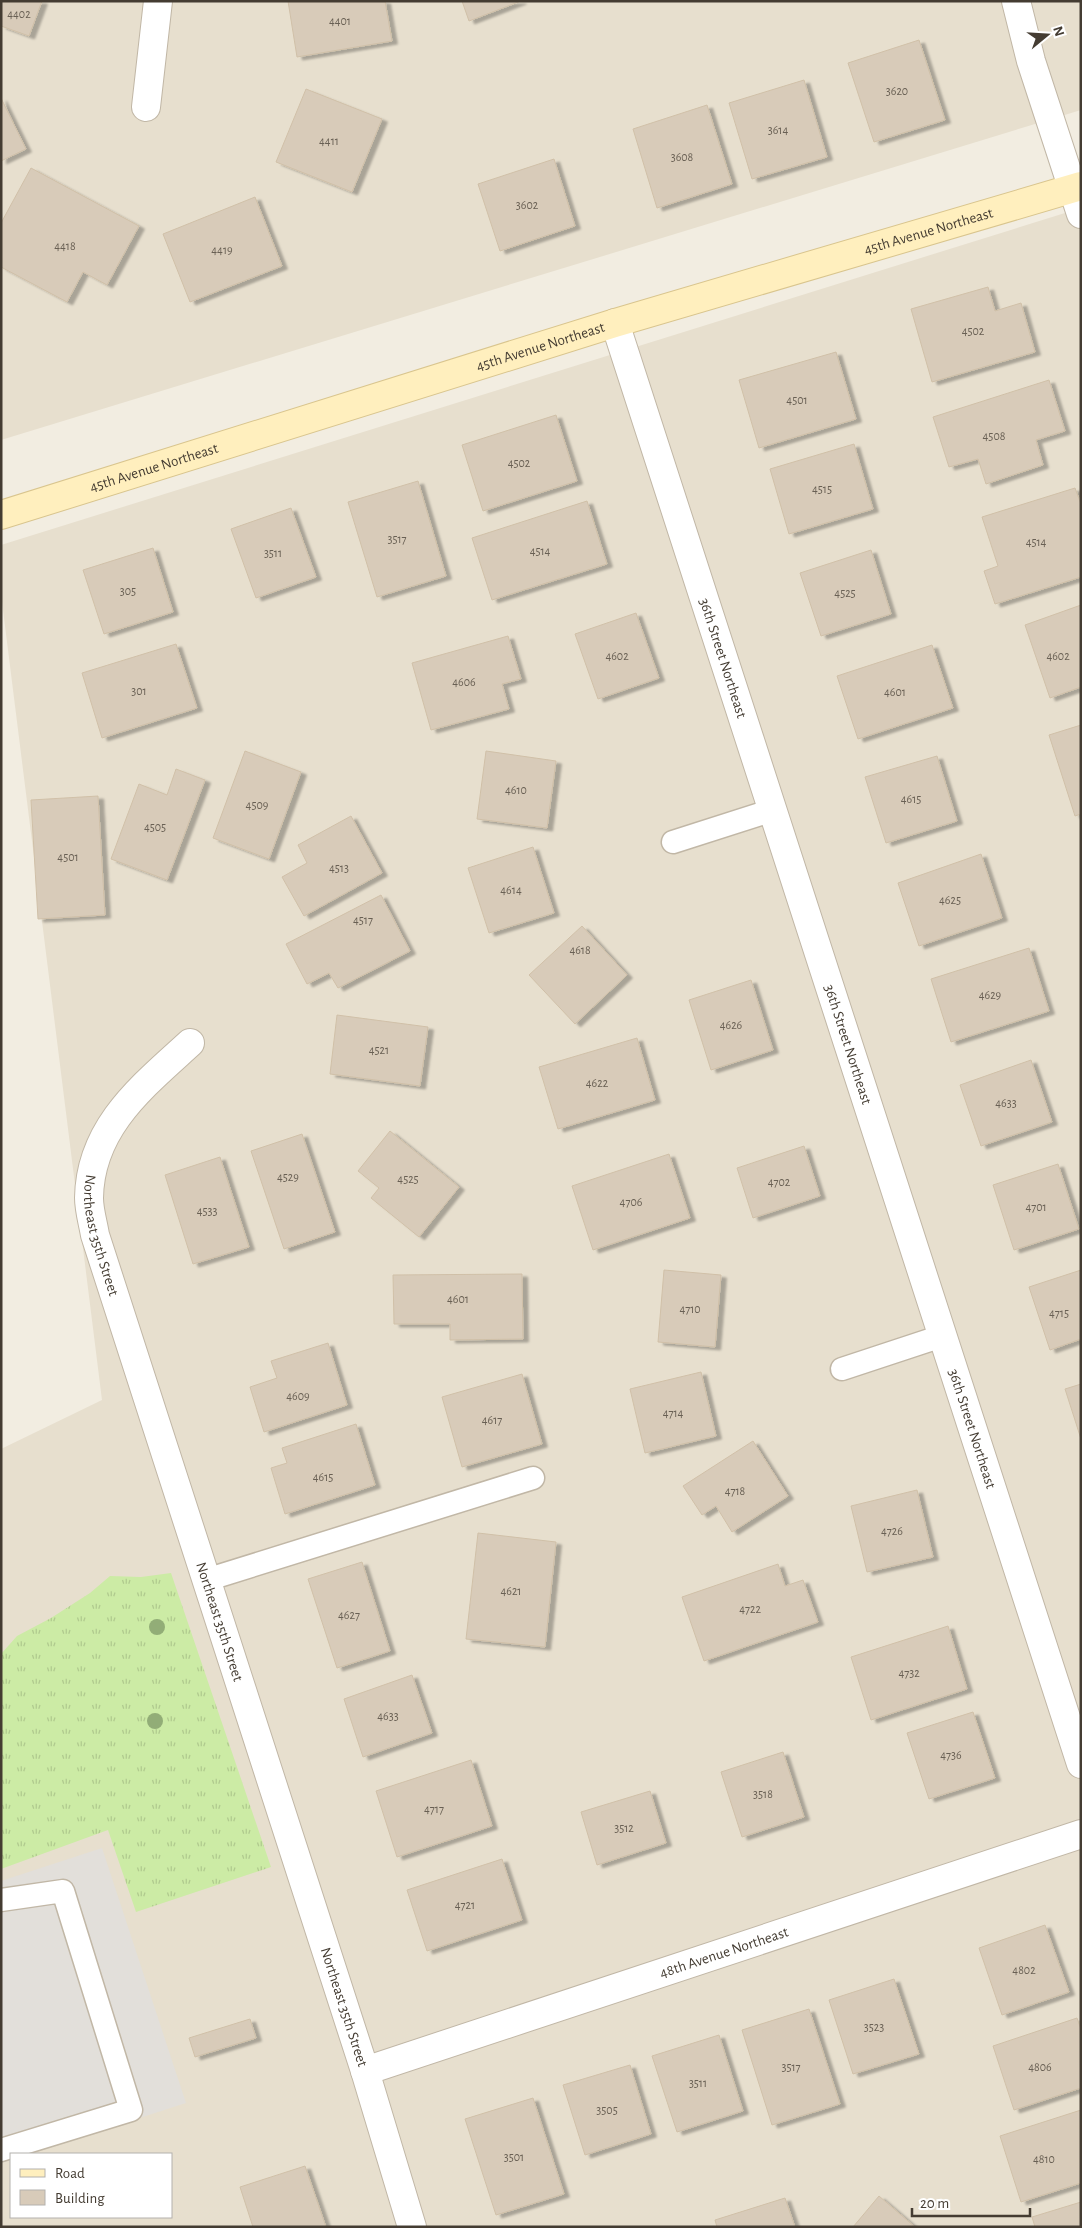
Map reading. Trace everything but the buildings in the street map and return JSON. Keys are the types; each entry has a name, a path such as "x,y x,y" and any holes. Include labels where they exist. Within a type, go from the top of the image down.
{"street":[{"path":"146,108 158,1"},
{"path":"1016,1 1031,61 1078,196"},
{"name":"45th Avenue Northeast","path":"1,515 615,323 1078,196"},
{"name":"36th Street Northeast","path":"615,323 1081,1764"},
{"name":"Northeast 35th Street","path":"190,1043 134,1094 114,1120 98,1149 91,1175 89,1199 94,1235 366,2071 412,2227"},
{"name":"48th Avenue Northeast","path":"366,2071 1081,1834"}],"lane":[{"path":"673,842 773,810"},
{"path":"842,1369 942,1336"},
{"path":"206,1580 533,1478"},
{"path":"1,1900 63,1892 131,2110 1,2150"}],"shaded area":[{"path":"1,1 1081,1 1081,110 1,440"},
{"path":"1081,208 1081,2227 1,2227 1,1449 102,1400 1,594 1,545"},
{"path":"102,1848 186,2103 31,2153 10,2153 10,2160 1,2163 1,1881"}],"green space":[{"path":"171,1573 271,1867 136,1912 108,1830 1,1869 1,1654 17,1636 51,1618 90,1593 110,1576 141,1577"}]}
